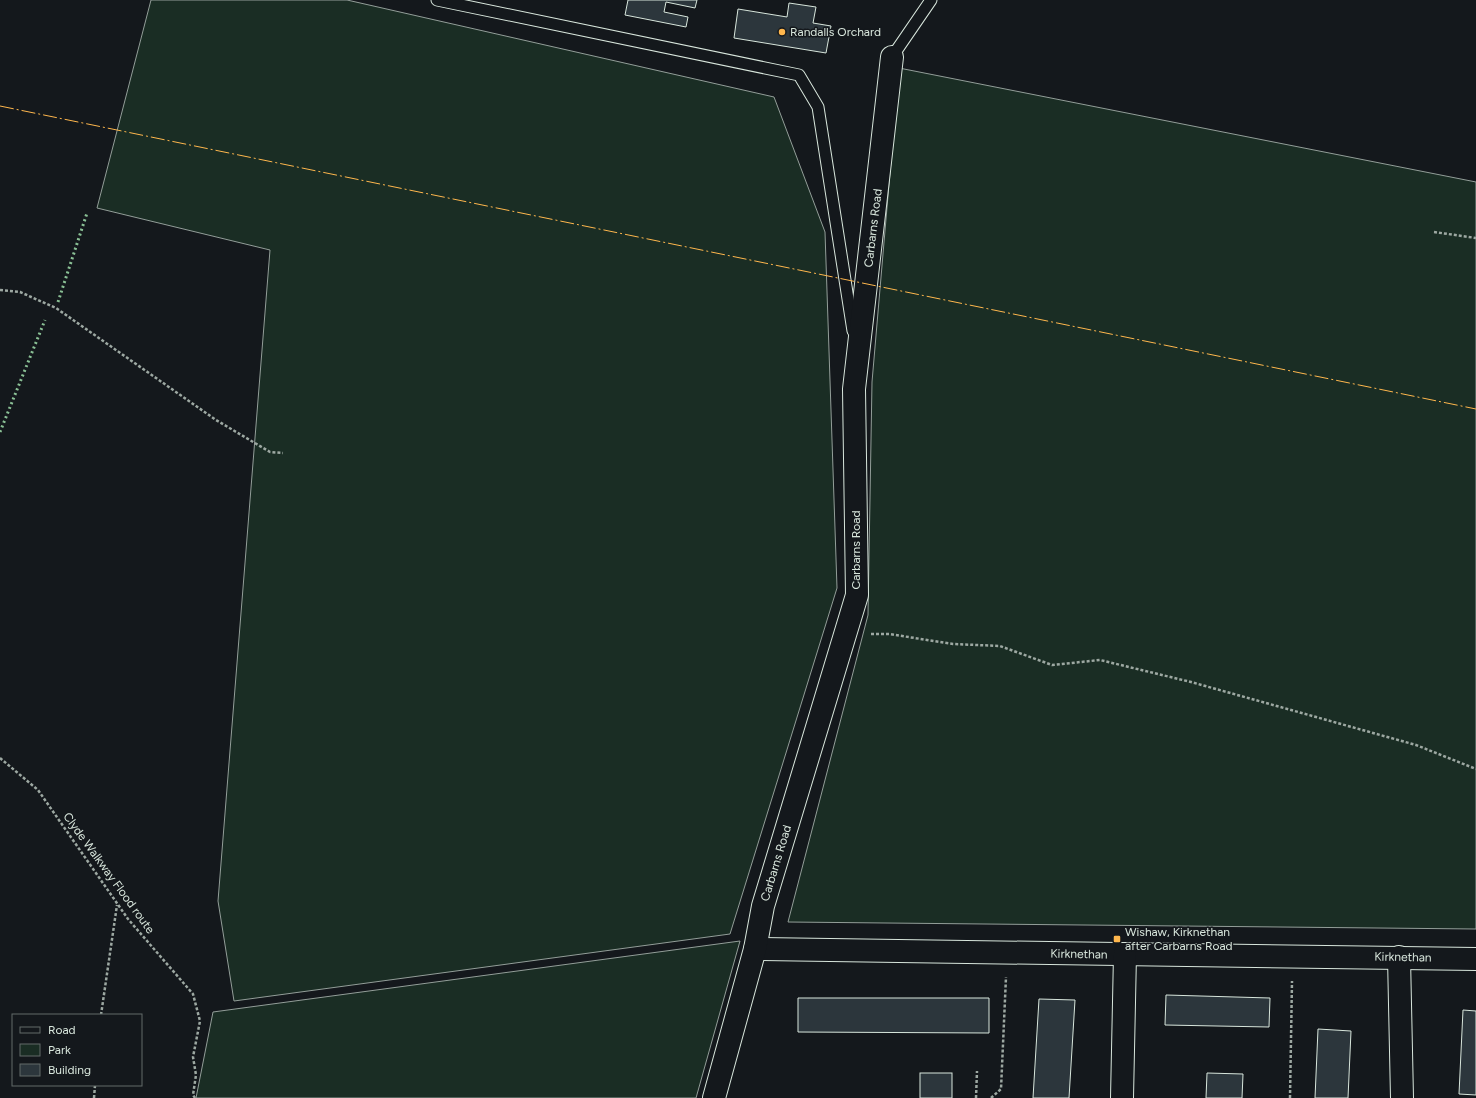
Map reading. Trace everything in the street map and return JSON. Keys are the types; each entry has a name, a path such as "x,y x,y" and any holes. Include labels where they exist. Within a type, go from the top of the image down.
{"street":[{"name":"Carbarns Road","path":"714,1098 755,949 763,906 857,595 854,389 892,57"},
{"name":"Kirknethan","path":"755,949 1292,955 1476,959"},
{"path":"1122,1098 1125,954"},
{"path":"1399,957 1402,1098"}],"lane":[{"path":"437,0 799,75 818,107 858,359"},
{"path":"892,57 931,0"}],"path":[{"path":"1434,232 1476,238"},
{"path":"0,290 20,292 56,308 216,420 270,452 284,453"},
{"path":"845,634 889,634 953,644 1000,646 1052,665 1100,660 1191,682 1416,745 1476,769"},
{"name":"Clyde Walkway Flood route","path":"0,758 38,790 118,904 193,994 200,1021 193,1056 196,1075 193,1095 195,1098"},
{"path":"101,1014 118,904"},
{"path":"991,1098 1001,1088 1006,976 1012,953"},
{"path":"1290,1098 1292,955"},
{"path":"976,1071 976,1098"},
{"path":"94,1098 95,1086"}],"green space":[{"path":"151,0 347,0 774,97 825,232 837,588 730,934 234,1001 218,901 270,250 97,208"},
{"path":"899,68 1476,182 1476,929 788,922 868,615 872,382"},
{"path":"740,941 696,1098 196,1098 213,1012"}],"building":[{"path":"628,0 697,0 695,8 666,2 664,12 688,17 686,27 625,15"},
{"name":"Randalls Orchard","path":"789,3 816,7 813,23 831,26 826,53 734,38 738,9 787,17"},
{"path":"1166,995 1270,998 1269,1027 1165,1025"},
{"path":"798,998 989,998 989,1033 798,1032"},
{"path":"1039,999 1075,1000 1069,1098 1033,1098"},
{"path":"1463,1010 1476,1011 1476,1095 1459,1094"},
{"path":"1318,1029 1351,1031 1348,1098 1315,1098"},
{"path":"920,1073 952,1073 952,1098 920,1098"},
{"path":"1207,1073 1243,1074 1242,1098 1206,1098"}],"hedge":[{"path":"58,302 87,213"},
{"path":"0,432 45,320"}],"power":[{"path":"0,106 1476,409"}],"place":[{"name":"Randalls Orchard","path":"782,32"},
{"name":"Wishaw, Kirknethan after Carbarns Road","path":"1117,939"}]}
